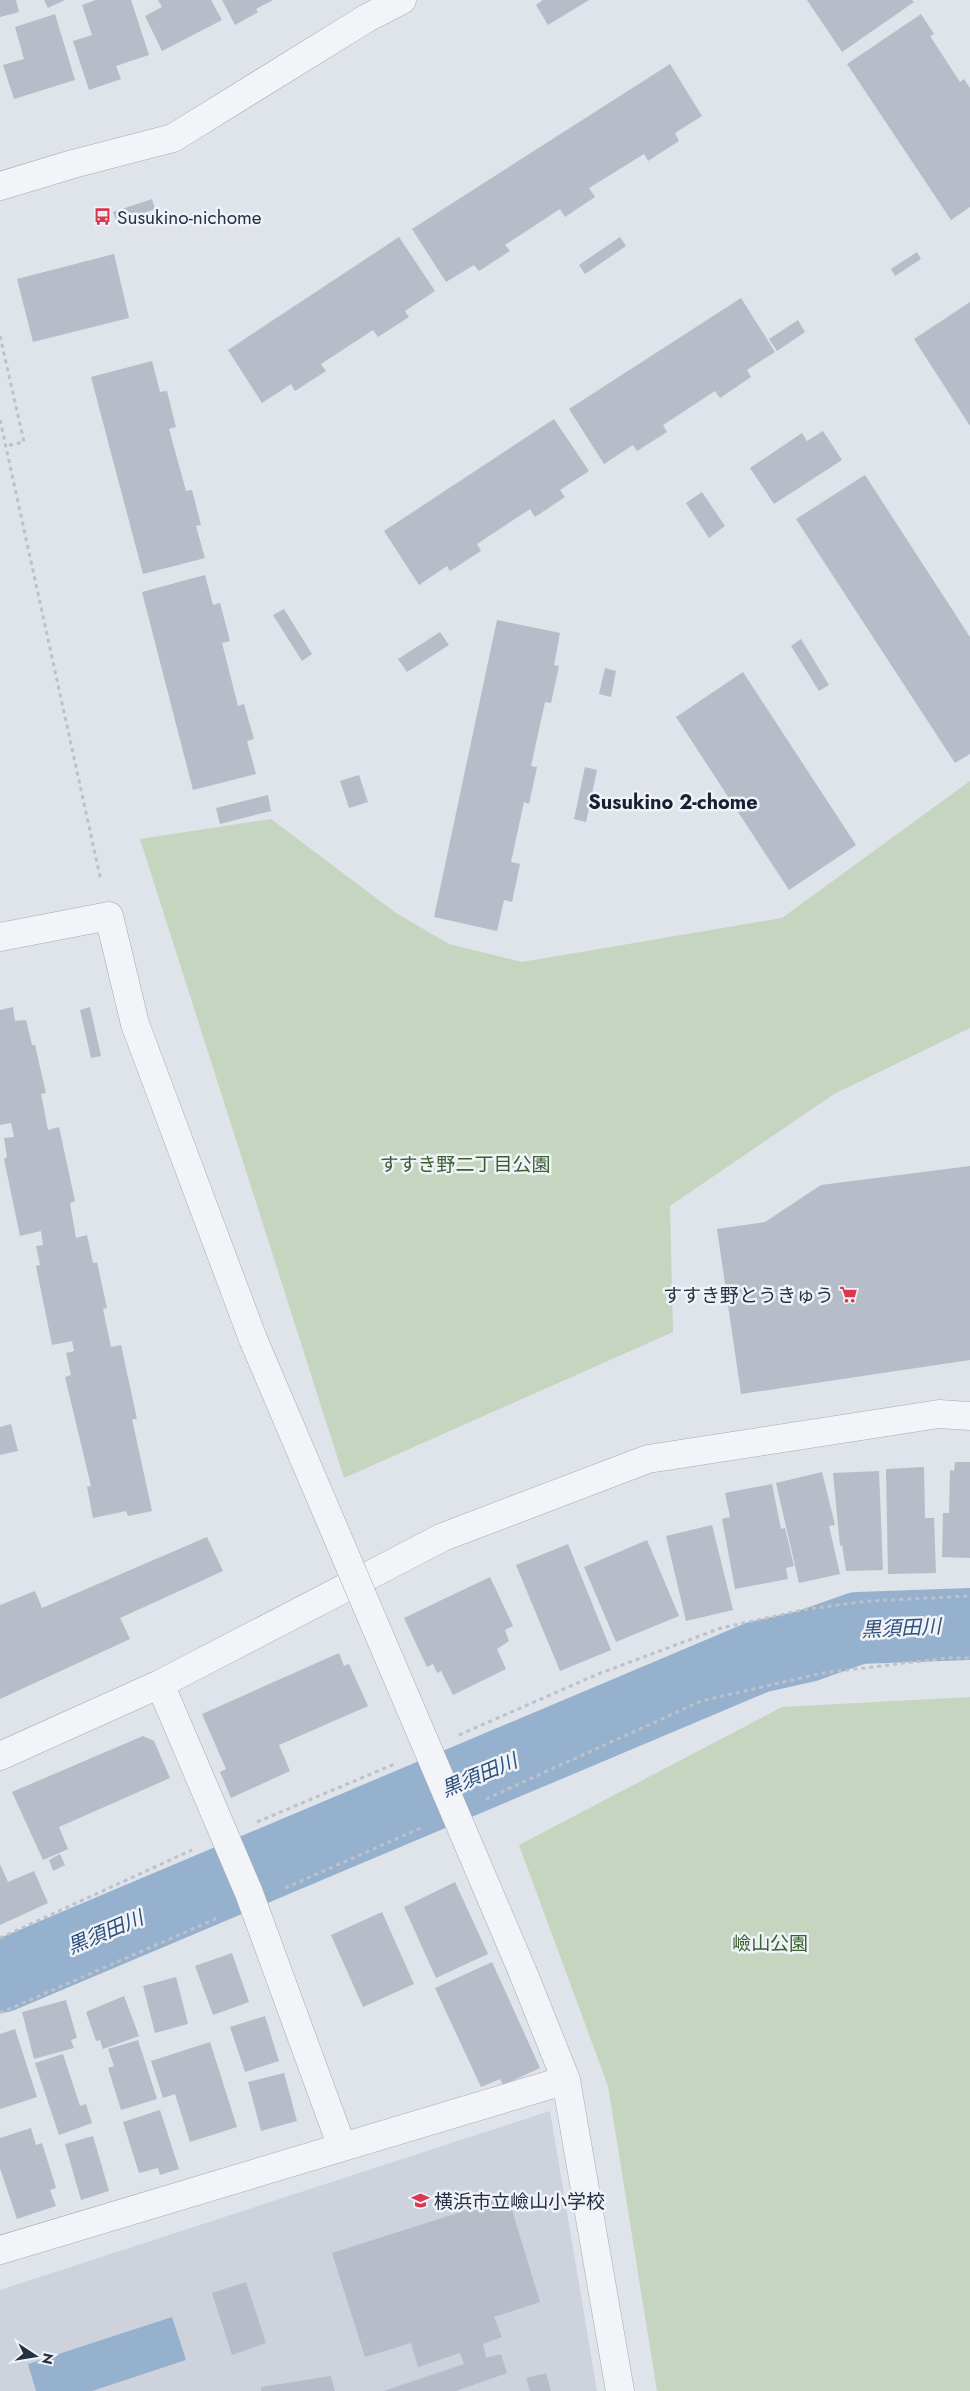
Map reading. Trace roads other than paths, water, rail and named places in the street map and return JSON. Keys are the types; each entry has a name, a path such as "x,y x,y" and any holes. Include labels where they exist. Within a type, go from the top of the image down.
{"street":[{"path":"0,186 73,164 173,138 367,18 402,0"},
{"path":"0,937 109,916 135,1024 253,1339 524,1975 566,2080 620,2391"},
{"path":"0,1756 160,1684 443,1536 648,1459 939,1414 970,1416"},
{"path":"160,1684 249,1893 342,2146"},
{"path":"0,2250 566,2080"}],"water":[{"path":"172,2317 186,2360 92,2391 36,2391 28,2364"}],"waterway":[{"name":"黒須田川","path":"0,1977 758,1657 807,1646 858,1628 970,1624"}],"place":[{"name":"Susukino-nichome","path":"103,217"},
{"name":"すすき野とうきゅう","path":"848,1295"},
{"name":"横浜市立嶮山小学校","path":"420,2201"}],"district":[{"name":"Susukino 2-chome","path":"673,802"}],"park label":[{"name":"すすき野二丁目公園","path":"465,1164"},
{"name":"嶮山公園","path":"770,1943"}]}
